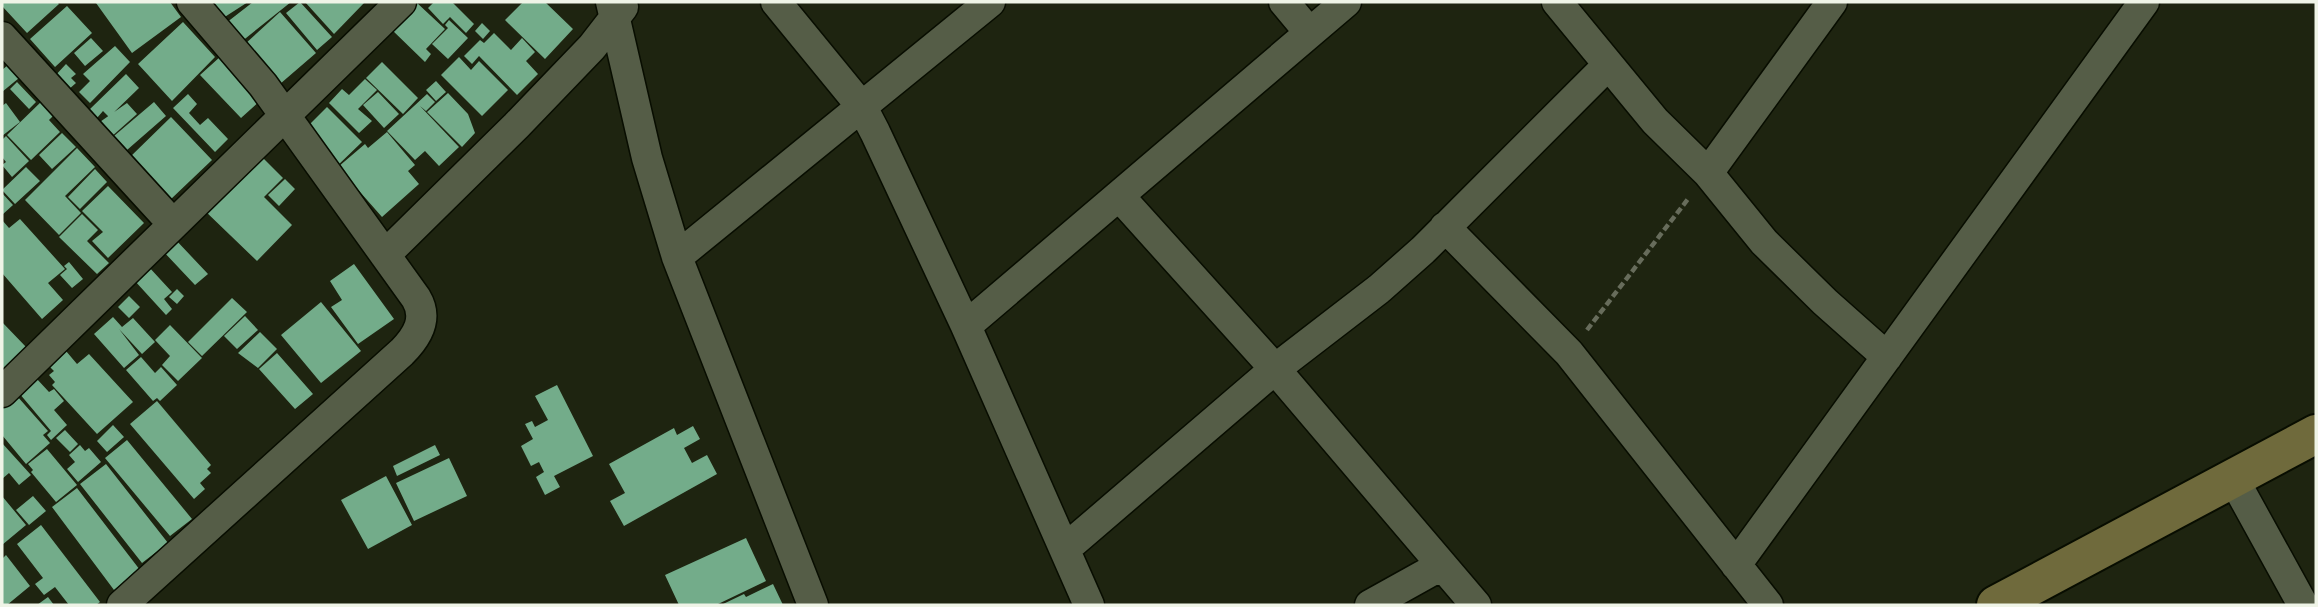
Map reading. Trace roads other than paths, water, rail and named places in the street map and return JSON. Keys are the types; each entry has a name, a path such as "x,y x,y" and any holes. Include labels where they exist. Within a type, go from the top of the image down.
{"street":[{"path":"122,605 412,341 419,331 422,309 263,85 191,2"},
{"path":"2,391 401,2"},
{"path":"776,2 862,107 966,326 1089,605"},
{"path":"677,257 988,2"},
{"path":"1284,2 1309,32"},
{"path":"966,326 1346,2"},
{"path":"1557,2 1655,121 1708,173 1764,242 1825,302 1887,357"},
{"path":"1737,565 2144,2"},
{"path":"1708,173 1824,5"},
{"path":"385,255 592,47 618,7"},
{"path":"618,7 647,158 677,257 813,605"},
{"path":"2,37 173,224"},
{"path":"1065,550 1275,369 1379,289 1608,65"},
{"path":"1119,197 1275,369 1476,605"},
{"path":"1445,227 1569,353 1768,605"},
{"path":"1996,605 2316,434"},
{"path":"2233,478 2303,605"},
{"path":"1370,605 1441,565"}]}
